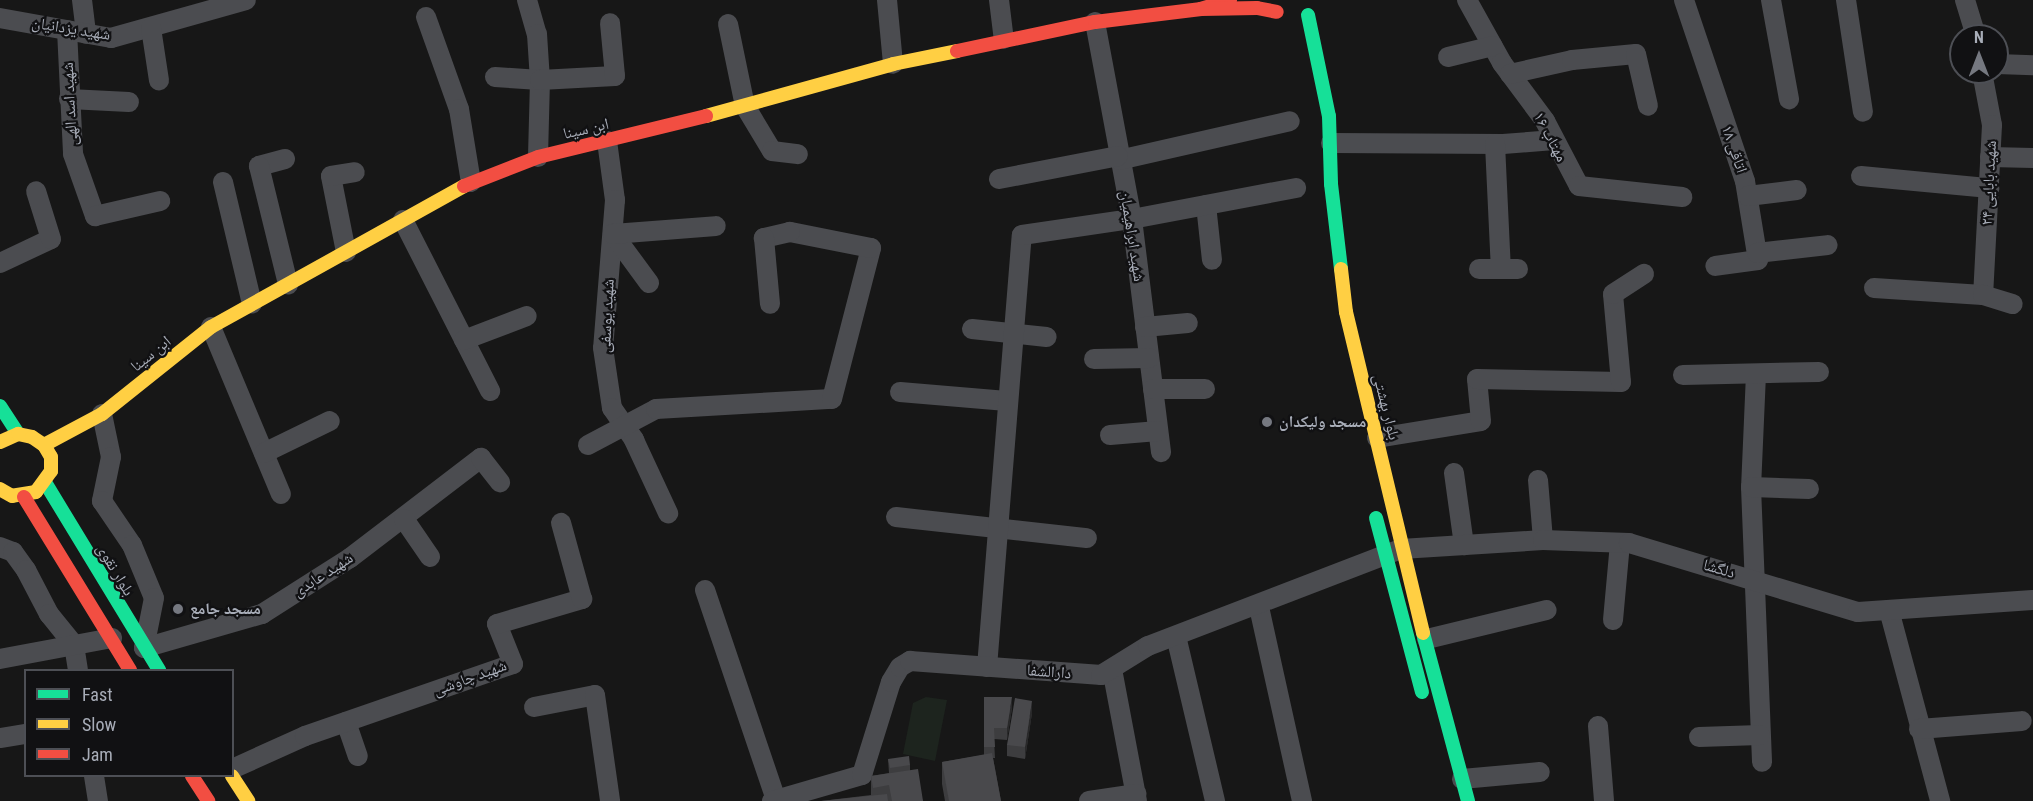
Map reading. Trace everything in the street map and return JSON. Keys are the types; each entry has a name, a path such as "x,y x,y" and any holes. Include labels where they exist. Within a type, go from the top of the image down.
{"main road":[{"path":"1201,9 1230,0"},
{"path":"1268,0 1277,12"},
{"path":"1201,9 1257,8 1277,12"},
{"name":"ابن سینا","path":"44,445 102,414 211,327 471,182 538,157 745,106 893,64 1004,39 1095,22 1201,9"},
{"name":"بلوار بهشتی","path":"1277,12 1290,18 1313,11 1331,143 1331,184 1348,323 1377,438 1392,553 1426,707"},
{"path":"1314,123 1315,175"},
{"path":"1331,315 1348,323"},
{"path":"0,406 18,434"},
{"path":"0,442 18,434 32,436 44,445 51,471 46,484 24,497"},
{"name":"بلوار نقوی","path":"46,484 158,669"},
{"path":"0,489 24,497 129,669"},
{"name":"بلوار بهشتی","path":"1374,506 1427,639 1468,801"},
{"path":"193,777 208,801"},
{"path":"233,777 248,801"}],"street":[{"name":"شهید اسد الهی","path":"82,0 69,99 73,154 95,216 160,201"},
{"name":"شهید یزدانیان","path":"0,18 111,38 246,0"},
{"path":"527,0 537,34 540,80 538,157"},
{"path":"887,0 893,64"},
{"path":"999,0 1004,39"},
{"name":"مهتاب ۱۶","path":"1467,0 1510,74 1545,121 1579,186 1682,197"},
{"name":"اتاقی ۱۸","path":"1684,0 1748,196 1757,253"},
{"path":"1772,0 1789,99"},
{"path":"1846,0 1863,112"},
{"path":"1965,0 1972,24"},
{"path":"426,17 459,109 471,182"},
{"name":"شهید ابراهیمیان","path":"1095,22 1132,219 1161,452"},
{"path":"495,77 540,80 615,76 610,23"},
{"path":"728,24 745,106 772,151 798,154"},
{"path":"151,28 159,80"},
{"path":"1448,57 1493,46"},
{"path":"1510,74 1572,60 1636,54 1648,106"},
{"path":"2009,64 2033,65"},
{"name":"شهید بابایی ۲۴","path":"1983,295 1992,125 1984,84"},
{"path":"69,99 129,102"},
{"path":"999,179 1119,158 1290,121"},
{"path":"1331,143 1495,144 1554,140"},
{"name":"شهید یوسفی","path":"607,141 615,200 603,348 612,408 624,426 668,513"},
{"path":"1479,268 1510,269 1495,144"},
{"path":"1990,158 2033,158"},
{"path":"285,159 260,166 288,284"},
{"path":"346,252 331,176 355,172"},
{"path":"1861,176 1989,188"},
{"path":"223,182 252,304"},
{"path":"987,667 996,525 1022,235 1132,219 1296,188"},
{"path":"1748,196 1797,190"},
{"path":"0,263 51,239 36,191"},
{"path":"1206,206 1212,260"},
{"path":"403,220 490,391"},
{"path":"613,234 716,226"},
{"path":"588,445 656,409 832,399 872,248 790,232 764,238 770,304"},
{"path":"613,234 649,283"},
{"path":"1715,266 1758,260 1757,253 1828,245"},
{"path":"1377,438 1481,421 1477,379 1621,382 1613,294 1644,274"},
{"path":"1874,288 1983,295 2013,304"},
{"path":"464,340 527,316"},
{"path":"1145,327 1188,323"},
{"path":"211,327 281,495"},
{"path":"972,329 1047,337"},
{"path":"1094,359 1149,358"},
{"path":"1683,375 1819,372"},
{"path":"1756,375 1751,488 1762,762"},
{"path":"1153,389 1205,388"},
{"path":"900,392 1007,401"},
{"path":"102,414 111,457 102,501 132,545 154,598 144,648"},
{"path":"264,453 330,421"},
{"path":"1110,435 1158,431"},
{"name":"شهید عابدی","path":"144,648 262,614 404,519 481,458 500,482"},
{"path":"1454,473 1464,545"},
{"path":"1538,480 1543,540"},
{"path":"1751,488 1809,489"},
{"path":"896,517 996,525 1087,538"},
{"path":"404,519 430,557"},
{"name":"شهید چاوشی","path":"234,768 346,722 513,664 497,624 582,599 561,522"},
{"name":"دلگشا","path":"1392,553 1543,540 1620,543 1753,579 1806,599 1858,612 2033,600"},
{"path":"1613,620 1620,543"},
{"path":"0,547 13,552 49,614 74,645 78,669"},
{"name":"دارالشفا","path":"774,800 862,775 891,682 900,667 910,661 1101,675 1148,646 1259,607 1392,553"},
{"path":"705,590 774,800"},
{"path":"1259,607 1302,801"},
{"path":"1427,639 1547,610"},
{"path":"1889,610 1940,801"},
{"path":"1176,636 1215,801"},
{"path":"0,659 112,638"},
{"path":"1089,801 1136,797 1112,669"},
{"path":"534,707 595,695 610,801"},
{"path":"1919,729 2022,721"},
{"path":"346,722 358,756"},
{"path":"1598,726 1604,801"},
{"path":"0,738 24,734"},
{"path":"1699,737 1760,735"},
{"path":"1462,779 1540,772"},
{"path":"94,777 98,801"}],"shaded area":[{"path":"926,697 947,700 935,761 903,754 913,703"}],"building":[{"path":"984,697 1012,697 1007,728 994,728 995,747 984,747"},
{"path":"1015,698 1032,701 1025,747 1007,745"},
{"path":"992,753 1001,801 949,801 942,762"},
{"path":"909,756 910,765 890,768 888,759"},
{"path":"918,769 923,801 892,801 889,785 873,788 871,776"},
{"path":"887,794 888,801 821,801"}],"traffic: fast":[{"path":"1308,15 1329,116 1331,184 1341,269"},
{"path":"0,406 18,434"},
{"path":"46,484 158,669"},
{"path":"1376,518 1422,692"},
{"path":"1423,633 1468,801"}],"traffic: slow":[{"path":"706,116 893,64 957,51"},
{"path":"44,445 102,414 211,327 464,186"},
{"path":"1341,269 1346,312 1423,633"},
{"path":"0,442 18,434 32,437 44,445 51,457 51,471 36,492 12,496 0,489"},
{"path":"233,777 248,801"}],"traffic: jam":[{"path":"1230,0 1201,9 1257,8 1277,12"},
{"path":"957,51 1095,22 1201,9"},
{"path":"464,186 538,157 706,116"},
{"path":"24,497 129,669"},
{"path":"193,777 208,801"}],"place":[{"name":"مسجد ولیکدان","path":"1267,422"},
{"name":"مسجد جامع","path":"178,609"}]}
